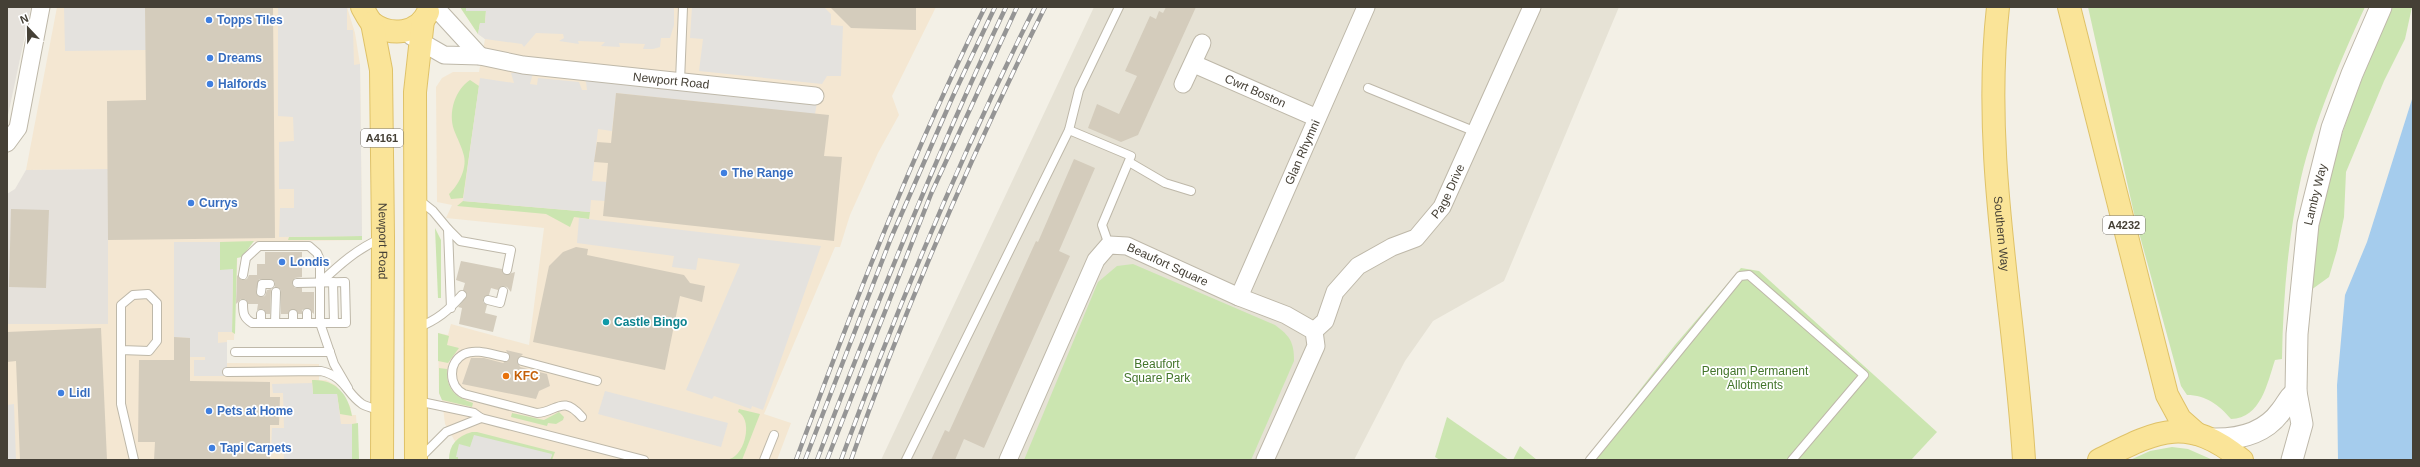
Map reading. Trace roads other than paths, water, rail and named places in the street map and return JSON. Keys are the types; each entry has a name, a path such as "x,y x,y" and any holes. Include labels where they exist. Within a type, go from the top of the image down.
{"main road":[{"name":"Southern Way","path":"1998,7 1992,87 1993,136 2021,413 2024,460"},
{"name":"A4232","path":"2069,7 2167,395 2180,419 2203,436"},
{"path":"412,37 415,27 429,11"},
{"name":"A4161","path":"367,15 384,30 412,37 415,92 415,329 417,460"},
{"name":"Newport Road","path":"367,15 381,70 383,238 382,460"},
{"path":"2099,460 2146,436 2161,432 2176,431 2203,436 2226,447 2242,460"}],"street":[{"path":"7,143 18,128 41,7"},
{"name":"Glan Rhymni","path":"1239,297 1366,7"},
{"name":"Page Drive","path":"1314,331 1325,322 1335,292 1358,266 1392,247 1416,238 1442,207 1532,7"},
{"name":"Lamby Way","path":"2292,460 2302,424 2296,392 2301,284 2308,224 2319,174 2332,128 2352,74 2381,7"},
{"path":"429,11 480,56"},
{"name":"Newport Road","path":"412,37 444,55 480,56 523,65 815,96"},
{"path":"1184,84 1202,43"},
{"name":"Cwrt Boston","path":"1194,64 1317,118"},
{"path":"1008,460 1096,260 1109,245"},
{"name":"Beaufort Square","path":"1109,245 1127,246 1239,297 1286,315 1314,331"},
{"path":"1266,460 1316,346 1314,331"},
{"path":"2203,436 2228,440 2258,432 2269,424 2281,411 2288,398 2296,392"}],"lane":[{"path":"680,81 683,7"},
{"path":"906,460 1069,130 1079,90 1119,7"},
{"path":"1368,88 1476,132"},
{"path":"1069,130 1131,156 1102,225 1109,245"},
{"path":"1128,162 1165,182 1191,191"},
{"path":"416,199 433,211 448,230 460,241 512,250 507,270"},
{"path":"448,230 451,308"},
{"path":"320,283 343,262 368,244 383,238"},
{"path":"243,275 246,258 259,246 309,246 318,252 320,323 330,352 348,388"},
{"path":"1590,460 1740,276 1749,275 1864,375 1792,460"},
{"path":"333,282 334,323"},
{"path":"243,304 243,313 246,319 252,323 346,323 346,282 297,283"},
{"path":"488,300 500,303 503,291"},
{"path":"275,323 276,292"},
{"path":"121,350 149,351 157,341 157,303 148,294 133,294 121,305 121,350 121,404 134,460"},
{"path":"415,329 435,322 451,308 462,295"},
{"path":"307,313 307,323"},
{"path":"261,314 261,323"},
{"path":"293,314 293,323"},
{"path":"504,357 476,351 465,353 454,362 452,375 454,386 464,394 537,412 543,412 557,405 569,407 582,417"},
{"path":"235,352 330,352"},
{"path":"522,361 597,380"},
{"path":"227,372 330,373 348,388 364,405 383,413"},
{"path":"416,400 474,414 481,418 644,460"},
{"path":"417,460 446,432 481,418"},
{"path":"764,460 774,435"}],"water":[{"path":"2413,96 2413,460 2338,460 2337,385 2345,295 2367,242"}],"railway":[{"path":"796,460 884,231 958,62 985,7"},
{"path":"805,460 891,238 953,96 995,7"},
{"path":"817,460 861,345 907,232 955,119 1006,7"},
{"path":"827,460 931,194 1017,7"},
{"path":"841,460 885,345 956,174 981,118 1035,7"},
{"path":"851,460 894,344 941,230 1018,62 1045,7"}],"place":[{"name":"Topps Tiles","path":"209,20"},
{"name":"Dreams","path":"210,58"},
{"name":"Halfords","path":"210,84"},
{"name":"The Range","path":"724,173"},
{"name":"Currys","path":"191,203"},
{"name":"Londis","path":"282,262"},
{"name":"Castle Bingo","path":"606,322"},
{"name":"KFC","path":"506,376"},
{"name":"Lidl","path":"61,393"},
{"name":"Pets at Home","path":"209,411"},
{"name":"Tapi Carpets","path":"212,448"}],"park label":[{"name":"Beaufort Square Park","path":"1157,371"},
{"name":"Pengam Permanent Allotments","path":"1755,378"}]}
